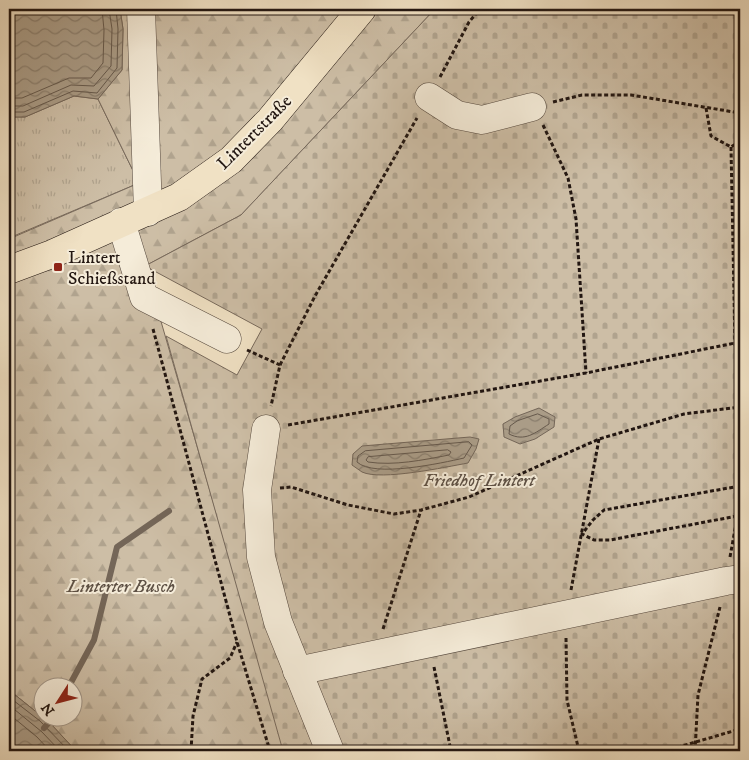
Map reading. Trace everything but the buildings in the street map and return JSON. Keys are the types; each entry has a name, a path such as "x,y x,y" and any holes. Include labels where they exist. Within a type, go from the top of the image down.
{"main road":[{"name":"Lintertstraße","path":"9,270 52,254 179,197 231,160 270,120 362,9"}],"lane":[{"path":"141,9 148,212"},
{"path":"429,97 457,115 482,120 532,107"},
{"path":"121,222 144,297 227,339"},
{"path":"266,429 257,490 261,557 278,622 330,751"},
{"path":"297,671 733,580"}],"path":[{"path":"480,9 469,22 429,97 315,296 280,365 266,429 586,373 740,342"},
{"path":"586,373 576,219 568,178 549,135 532,107 582,95 631,95 740,113"},
{"path":"706,108 711,136 731,147"},
{"path":"731,147 740,141"},
{"path":"731,147 735,344 740,378"},
{"path":"144,297 237,642 270,751"},
{"path":"227,339 280,365"},
{"path":"257,490 292,487 348,506 394,514 421,510 469,497 599,439 684,414 740,407"},
{"path":"737,516 610,540 594,540 582,534 604,510 740,486"},
{"path":"695,751 698,695 733,580 737,516 740,502"},
{"path":"375,654 421,510"},
{"path":"191,751 192,716 202,679 230,658 237,642"},
{"path":"430,644 451,751"},
{"path":"665,751 740,729"}],"green space":[{"name":"Linterter Busch","path":"120,9 435,9 241,215 145,266 285,751 76,751 55,728 82,728 82,678 32,678 32,709 9,690 9,239 139,183 98,99 122,70 123,29"},
{"name":"Friedhof Lintert","path":"435,9 740,9 740,751 283,751 166,336 237,375 262,329 145,266 241,215"},
{"path":"74,96 98,99 139,183 9,238 9,117 25,117"}],"water":[{"path":"9,9 120,9 123,29 122,70 98,99 74,96 25,117 9,117"},
{"path":"539,408 555,417 554,427 535,439 520,444 504,437 503,424 515,417"},
{"path":"470,437 479,439 468,463 383,475 362,472 352,465 353,454 362,446"},
{"path":"9,690 32,709 32,728 55,728 76,751 9,751"}],"waterway":[{"path":"73,678 94,640 117,547 169,511"}],"place":[{"name":"Lintert Schießstand","path":"58,267"}]}
